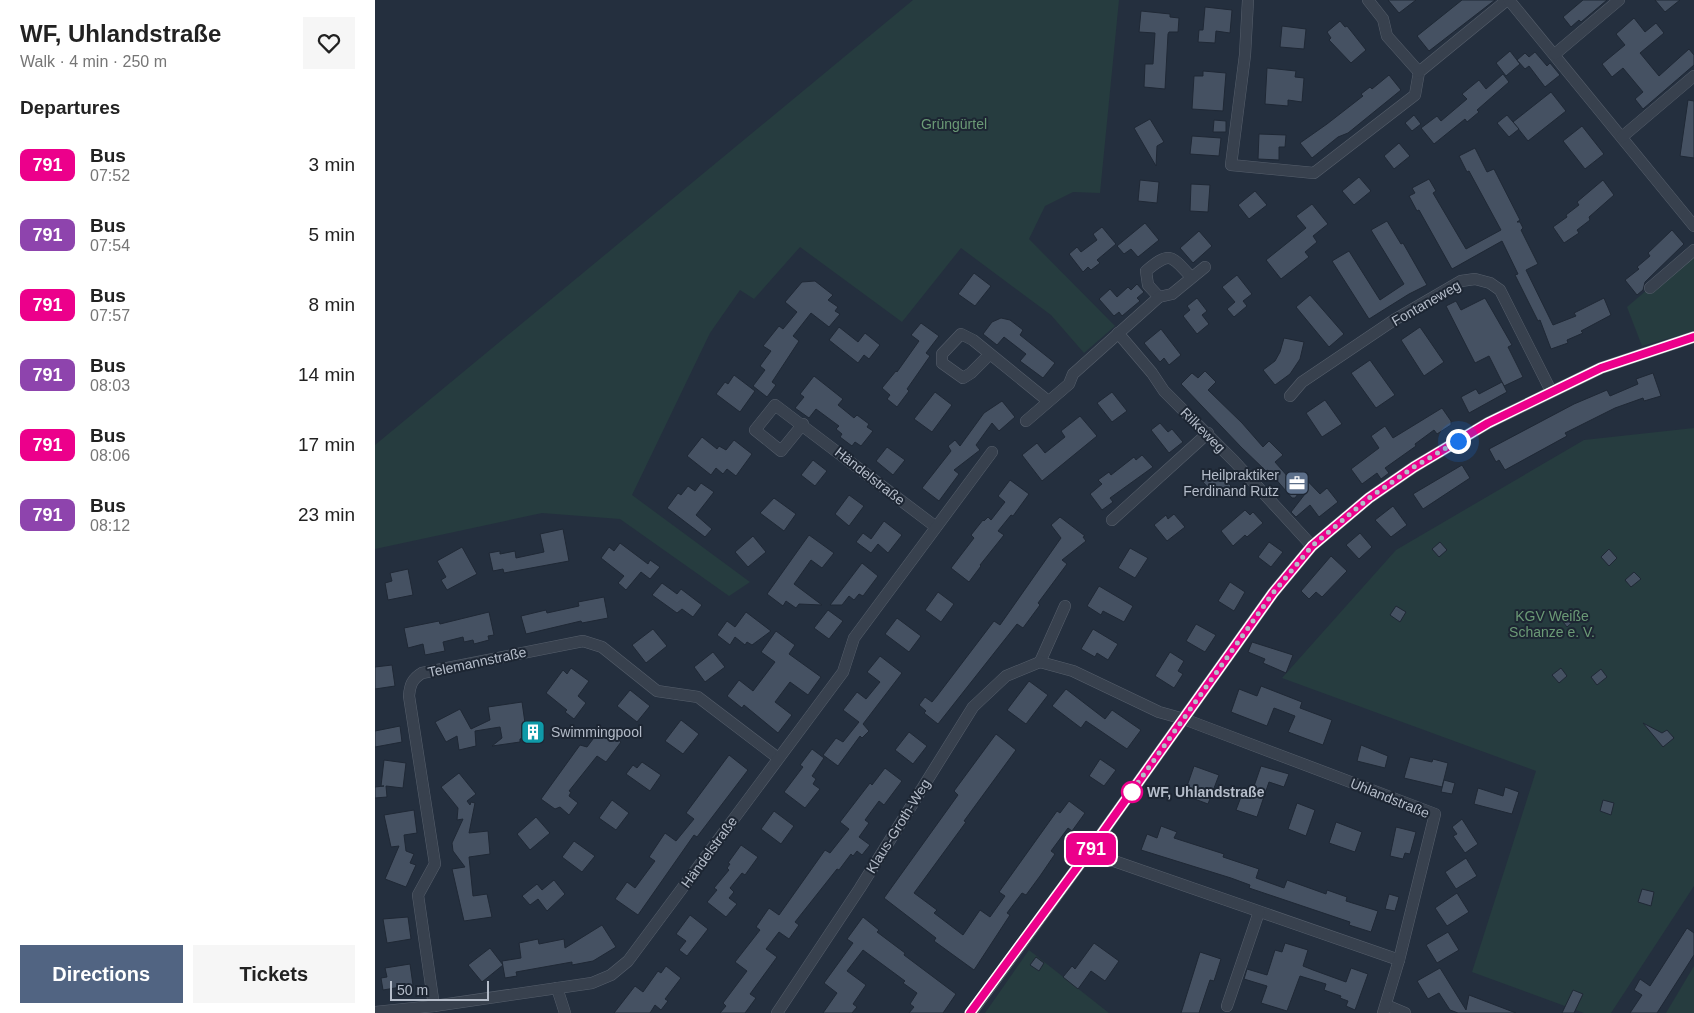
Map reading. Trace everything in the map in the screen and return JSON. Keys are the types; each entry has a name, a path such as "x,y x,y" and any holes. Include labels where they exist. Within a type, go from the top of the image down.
{"street":[{"path":"1248,0 1245,55 1231,165 1314,173 1415,95 1419,72 1508,0 1555,54 1622,137 1690,214 1694,226"},
{"path":"1368,0 1383,19 1387,36 1419,72"},
{"path":"1555,54 1619,0"},
{"path":"1622,137 1694,76"},
{"path":"1649,288 1694,250"},
{"path":"1159,297 1148,285 1146,271 1162,258 1168,256 1175,258 1191,277"},
{"path":"1026,421 1069,384 1073,374 1159,297 1171,294 1205,268"},
{"name":"Fontaneweg","path":"1290,396 1302,382 1395,320 1461,281 1475,279 1490,282 1500,290 1551,391"},
{"name":"Rilkeweg","path":"1118,334 1152,373 1164,391 1208,433 1312,546"},
{"path":"971,1013 1273,593 1312,546 1369,498 1414,467 1488,423 1601,368 1694,337"},
{"path":"989,355 1048,401"},
{"name":"Händelstraße","path":"803,424 936,527"},
{"path":"1112,520 1208,433"},
{"name":"Händelstraße","path":"375,1012 434,1006 592,983 611,975 628,961 843,672 854,638 992,452"},
{"path":"1065,606 1039,662 1073,671 1159,712 1184,719"},
{"name":"Telemannstraße","path":"434,1006 418,894 435,864 409,696 410,686 415,678 422,673 583,641 603,647 657,691 698,697 778,758"},
{"name":"Klaus-Groth-Weg","path":"777,1013 860,888 973,707 1006,676 1039,662"},
{"name":"Uhlandstraße","path":"1184,719 1435,814 1385,1009"},
{"path":"1088,852 1399,960"},
{"path":"1227,1006 1259,912"},
{"path":"557,988 565,1013"},
{"path":"1385,1009 1405,1013"}],"green space":[{"name":"Grüngürtel","path":"913,0 1119,0 1100,193 1073,192 1045,206 1029,239 1115,326 1084,353 1051,315 961,248 902,322 800,247 754,299 740,290 710,333 632,495 750,582 729,596 620,519 542,513 375,549 375,445"},
{"path":"1694,250 1694,331 1642,346 1627,307"},
{"name":"KGV Weiße Schanze e. V.","path":"1694,428 1694,886 1611,1013 1584,1013 1472,972 1536,771 1282,678 1396,550 1584,440"},
{"path":"1029,950 1109,1013 985,1013"},
{"path":"1694,966 1694,1013 1666,1013"}],"building":[{"path":"1388,0 1416,0 1399,13"},
{"path":"1462,0 1495,0 1429,51 1417,36"},
{"path":"1583,0 1607,0 1581,22 1579,20 1571,27 1563,17"},
{"path":"1655,0 1680,0 1665,12"},
{"path":"1205,7 1232,10 1230,33 1216,31 1215,43 1198,42 1199,30 1203,30"},
{"path":"1141,11 1170,14 1170,17 1179,18 1178,32 1169,32 1168,34 1165,89 1144,87 1145,64 1153,64 1155,33 1139,32"},
{"path":"1634,18 1645,32 1656,23 1664,33 1640,53 1659,76 1689,49 1694,55 1694,65 1643,109 1635,99 1643,92 1623,68 1612,77 1602,64 1625,45 1616,34"},
{"path":"1340,21 1345,27 1347,26 1366,50 1351,63 1329,40 1331,38 1327,32"},
{"path":"1282,26 1306,29 1304,49 1280,47"},
{"path":"1510,51 1520,64 1506,76 1496,63"},
{"path":"1535,52 1547,66 1550,63 1560,75 1545,87 1529,66 1525,69 1517,60 1525,53 1529,57"},
{"path":"1267,68 1296,71 1295,77 1304,78 1302,102 1288,100 1288,106 1265,104"},
{"path":"1203,71 1226,73 1223,111 1192,109 1194,76 1203,76"},
{"path":"1503,74 1509,82 1477,110 1479,112 1467,122 1465,119 1434,144 1421,128 1437,116 1441,121 1467,99 1462,94 1479,80 1486,89"},
{"path":"1389,75 1401,90 1348,133 1338,137 1312,158 1300,143 1363,96 1361,94 1370,87 1372,89"},
{"path":"1551,92 1566,111 1528,141 1513,122"},
{"path":"1688,100 1694,101 1694,158 1680,156"},
{"path":"1414,115 1421,124 1412,131 1405,123"},
{"path":"1507,115 1519,129 1509,137 1497,123"},
{"path":"1150,119 1164,142 1157,146 1156,166 1134,128"},
{"path":"1214,120 1226,121 1226,132 1213,132"},
{"path":"1582,126 1604,154 1585,169 1563,141"},
{"path":"1259,134 1286,135 1285,147 1279,147 1279,160 1258,159"},
{"path":"1192,136 1221,138 1219,156 1190,154"},
{"path":"1399,143 1410,156 1394,169 1384,156"},
{"path":"1475,148 1487,172 1494,169 1520,220 1517,222 1520,222 1523,228 1521,230 1538,264 1526,270 1553,325 1576,316 1574,313 1604,298 1611,315 1581,331 1583,333 1567,340 1568,343 1551,349 1540,320 1538,321 1515,275 1518,274 1502,241 1452,269 1419,210 1417,211 1409,196 1415,193 1412,188 1429,179 1436,191 1433,193 1466,249 1501,230 1459,156"},
{"path":"1359,177 1371,191 1354,205 1342,191"},
{"path":"1140,180 1159,182 1157,203 1138,201"},
{"path":"1603,180 1614,195 1589,217 1590,220 1577,230 1579,233 1564,243 1553,227 1567,217 1566,215 1579,205 1577,202"},
{"path":"1191,184 1210,185 1208,212 1190,211"},
{"path":"1255,191 1267,205 1249,219 1238,205"},
{"path":"1312,204 1328,224 1313,236 1317,242 1305,252 1309,257 1281,279 1266,260 1306,228 1296,216"},
{"path":"1387,221 1401,244 1403,243 1427,285 1369,319 1332,261 1349,251 1380,300 1404,284 1371,230"},
{"path":"1145,223 1159,240 1138,257 1131,249 1124,254 1117,246"},
{"path":"1102,227 1116,244 1097,260 1100,263 1091,270 1088,267 1083,272 1069,254 1077,247 1081,252 1097,240 1093,234"},
{"path":"1672,230 1684,244 1645,282 1643,290 1637,295 1625,280 1639,269 1637,267 1650,256 1648,253"},
{"path":"1199,231 1212,246 1193,263 1180,248"},
{"path":"974,273 991,286 975,306 958,294"},
{"path":"1237,275 1252,294 1243,301 1247,306 1234,317 1227,309 1235,302 1222,287"},
{"path":"815,281 833,295 828,300 838,307 835,311 840,314 829,327 811,313 793,336 799,341 772,382 776,385 767,397 753,386 765,370 760,366 771,351 763,346 779,326 783,329 797,312 785,302 802,282"},
{"path":"1137,284 1144,292 1137,298 1140,301 1122,316 1119,312 1114,316 1099,299 1110,289 1117,297 1128,287 1131,290"},
{"path":"1310,295 1344,334 1329,347 1296,307"},
{"path":"1197,298 1207,311 1202,315 1209,324 1197,334 1183,316 1190,310 1187,306"},
{"path":"1485,298 1512,345 1508,347 1523,377 1504,386 1489,356 1475,363 1446,306 1456,301 1461,310"},
{"path":"1001,318 1010,320 1023,330 1020,335 1055,363 1043,378 1020,361 1026,354 1004,337 997,345 983,334 992,322"},
{"path":"921,323 939,336 926,353 930,356 897,407 887,399 890,395 882,388 897,372 919,341 911,335"},
{"path":"839,327 858,342 865,333 880,345 869,359 864,355 858,363 829,340"},
{"path":"1420,327 1444,362 1424,376 1401,340"},
{"path":"1161,329 1181,355 1169,365 1164,358 1160,362 1144,343"},
{"path":"1284,338 1304,342 1300,359 1290,374 1275,385 1263,370 1275,361"},
{"path":"1370,360 1395,395 1376,408 1351,373"},
{"path":"1205,371 1216,382 1208,390 1242,423 1263,447 1269,441 1283,455 1275,462 1289,478 1297,470 1320,494 1327,488 1338,502 1319,517 1310,505 1296,517 1291,512 1305,494 1301,490 1295,498 1292,498 1268,470 1266,471 1241,447 1181,384 1192,373 1198,378"},
{"path":"1653,373 1661,396 1644,401 1643,398 1615,408 1565,433 1567,436 1505,470 1499,460 1496,462 1489,449 1574,404 1607,390 1610,396 1638,384 1636,379"},
{"path":"734,375 755,391 740,412 716,394 725,382 728,384"},
{"path":"814,376 843,399 838,405 854,418 857,415 869,424 867,427 873,431 861,446 855,442 852,446 840,437 842,434 836,429 839,426 816,409 809,418 795,408 804,397 800,394"},
{"path":"1502,382 1507,392 1469,413 1461,397 1476,389 1479,394"},
{"path":"935,392 952,405 932,432 914,419"},
{"path":"1112,392 1127,411 1112,422 1097,403"},
{"path":"1325,400 1342,424 1322,437 1306,413"},
{"path":"1002,401 1015,417 999,431 992,423 976,445 980,450 954,470 959,474 939,501 922,488 951,451 948,446 955,440 960,446 984,413"},
{"path":"1442,408 1451,421 1451,425 1437,434 1434,430 1415,444 1416,446 1385,468 1389,473 1381,479 1377,473 1362,484 1351,469 1379,448 1371,436 1385,426 1393,438"},
{"path":"1080,416 1097,436 1042,481 1022,455 1037,443 1045,453 1065,437 1061,431"},
{"path":"1160,423 1168,432 1172,429 1183,442 1169,453 1151,430"},
{"path":"702,437 717,449 719,446 726,450 734,440 752,454 736,476 727,469 723,474 716,468 711,475 687,456"},
{"path":"887,447 905,460 893,475 876,461"},
{"path":"1142,455 1153,467 1110,498 1113,502 1102,510 1090,494 1102,484 1098,480 1109,472 1111,475 1134,457 1136,460"},
{"path":"813,460 827,471 815,486 801,475"},
{"path":"1462,465 1470,478 1423,509 1413,494"},
{"path":"1216,469 1231,486 1218,498 1202,481"},
{"path":"1010,480 1029,494 1013,516 1011,515 998,531 1004,535 969,582 951,568 974,538 971,535 983,520 988,517 991,520 1005,502 998,496"},
{"path":"701,483 714,492 696,515 712,529 705,537 667,508 678,493 681,495 688,486 695,491"},
{"path":"849,495 864,506 849,526 835,514"},
{"path":"774,498 796,514 784,531 760,513"},
{"path":"1393,506 1407,525 1391,537 1375,520"},
{"path":"1245,510 1250,515 1253,512 1263,523 1233,546 1221,531"},
{"path":"1174,514 1185,527 1167,541 1154,525 1166,515 1168,519"},
{"path":"1060,517 1085,536 1083,537 1086,541 1062,560 1067,564 1038,603 1040,605 1023,628 1017,624 938,724 924,713 926,711 919,705 925,697 932,702 994,621 1000,625 1061,538 1051,525"},
{"path":"884,521 902,535 888,553 878,544 871,553 856,542 863,533 871,539"},
{"path":"563,529 569,561 504,573 503,569 493,571 489,553 500,551 500,554 515,551 516,558 544,552 540,534"},
{"path":"1360,533 1372,547 1359,559 1346,545"},
{"path":"809,535 834,553 822,568 811,560 794,584 822,605 799,604 796,608 786,601 783,606 767,594"},
{"path":"753,536 766,552 748,567 735,552"},
{"path":"1269,542 1283,552 1271,567 1258,557"},
{"path":"1440,542 1447,550 1439,557 1432,549"},
{"path":"620,543 648,564 650,560 660,567 650,579 641,572 626,590 618,583 624,576 601,558 609,547 614,551"},
{"path":"462,547 477,574 447,590 441,580 446,577 437,561"},
{"path":"1130,548 1148,558 1135,578 1118,568"},
{"path":"1609,549 1617,558 1609,566 1601,557"},
{"path":"1331,556 1347,571 1322,597 1316,592 1309,599 1301,591"},
{"path":"862,563 878,576 863,596 859,594 854,600 849,596 842,605 830,605"},
{"path":"408,569 413,595 388,600 385,583 392,581 390,573"},
{"path":"1634,572 1641,579 1631,587 1625,580"},
{"path":"1230,582 1245,592 1234,611 1218,601"},
{"path":"662,583 677,594 681,589 702,605 693,617 682,609 677,613 652,595"},
{"path":"1099,586 1133,606 1124,622 1103,611 1101,615 1087,606"},
{"path":"938,592 954,604 941,622 925,610"},
{"path":"604,597 608,618 582,623 581,621 526,634 521,616 546,610 547,613 579,606 578,602"},
{"path":"1396,606 1406,612 1400,622 1390,615"},
{"path":"828,610 843,621 829,639 814,628"},
{"path":"1568,610 1576,619 1567,627 1560,618"},
{"path":"489,612 494,635 488,636 489,640 474,644 473,640 464,642 463,637 443,642 445,651 425,655 423,644 408,648 404,628 439,621 440,624"},
{"path":"746,612 771,631 752,645 747,642 745,645 735,637 730,645 717,635 727,621 735,627"},
{"path":"897,618 921,636 909,652 885,634"},
{"path":"1196,624 1216,635 1205,652 1186,641"},
{"path":"653,629 667,646 646,663 632,645"},
{"path":"1093,629 1118,644 1108,660 1097,653 1095,657 1081,649"},
{"path":"776,631 795,645 789,654 821,677 808,695 790,682 775,702 792,715 778,733 744,705 742,708 727,696 739,680 753,691 775,662 761,652"},
{"path":"1252,642 1293,655 1286,673 1263,663 1265,659 1248,652"},
{"path":"713,652 725,667 705,682 694,667"},
{"path":"1170,652 1184,661 1178,671 1183,674 1174,688 1155,676"},
{"path":"880,656 902,673 863,724 869,731 862,738 860,736 838,766 823,755 836,738 843,742 859,722 843,710 857,692 866,699 880,682 867,672"},
{"path":"392,665 395,686 375,689 375,667"},
{"path":"571,668 589,681 578,696 586,703 574,719 565,712 567,710 546,693 563,670 567,674"},
{"path":"1561,668 1567,676 1559,683 1552,675"},
{"path":"1601,669 1607,677 1597,685 1591,677"},
{"path":"1029,681 1048,695 1026,724 1007,710"},
{"path":"1261,686 1302,702 1300,708 1332,720 1323,745 1288,732 1295,716 1274,708 1267,726 1231,712 1239,689 1257,696"},
{"path":"1066,689 1105,719 1112,710 1141,730 1127,749 1086,721 1081,728 1052,706"},
{"path":"630,690 650,706 637,722 617,706"},
{"path":"522,702 527,737 520,739 520,742 492,746 502,738 500,727 475,731 476,746 459,750 457,736 446,742 435,722 460,709 471,729 490,720 488,707"},
{"path":"681,720 699,734 683,754 665,741"},
{"path":"1643,723 1662,733 1667,730 1674,738 1663,747"},
{"path":"400,726 402,742 375,747 375,731"},
{"path":"602,727 621,742 606,762 597,756 569,791 571,792 569,796 578,803 569,815 560,807 555,809 541,799 580,745 587,747"},
{"path":"909,732 927,746 913,764 895,750"},
{"path":"996,734 1016,750 914,893 937,910 934,913 963,935 980,910 990,917 1005,896 999,892 1057,811 1060,813 1069,801 1085,813 1072,831 1068,828 1051,851 1055,854 1040,876 1026,895 1022,893 1007,913 1010,915 974,970 934,941 936,938 884,898 958,795 954,791"},
{"path":"1361,745 1388,756 1385,768 1357,761"},
{"path":"812,749 824,758 812,776 816,779 813,784 820,789 805,808 784,792 803,767 800,765"},
{"path":"729,755 748,770 697,837 694,835 638,915 615,899 627,882 635,888 655,861 649,857 665,833 676,841 694,819 686,813"},
{"path":"1410,757 1432,762 1433,759 1448,763 1442,787 1404,778"},
{"path":"1100,759 1116,770 1104,786 1089,776"},
{"path":"384,760 406,763 403,788 386,786 387,797 375,798 375,787 384,786 381,786"},
{"path":"642,762 661,775 650,791 626,774 633,765 637,768"},
{"path":"1194,766 1219,775 1208,804 1184,795"},
{"path":"1261,766 1289,774 1284,787 1269,782 1257,817 1236,810 1244,789 1252,792"},
{"path":"885,768 902,781 884,805 879,801 865,820 869,823 859,837 870,845 862,855 857,851 853,856 851,854 839,870 837,869 795,922 799,925 789,939 779,932 766,949 777,957 750,994 756,998 745,1013 720,1013 726,1006 723,1003 747,971 735,962 760,930 756,927 769,908 779,915 825,850 830,853 849,829 840,822 870,783 872,785"},
{"path":"459,773 476,794 467,801 470,805 471,802 475,803 469,833 488,831 490,854 469,857 473,896 487,894 492,917 464,921 452,869 465,867 453,851 452,843 463,819 457,820 458,808 441,787"},
{"path":"1444,780 1455,783 1452,794 1441,792"},
{"path":"1505,787 1519,792 1512,814 1474,804 1478,788 1503,796"},
{"path":"612,800 629,813 616,830 599,818"},
{"path":"1603,800 1614,803 1611,815 1600,811"},
{"path":"1297,803 1315,810 1306,836 1288,829"},
{"path":"414,810 417,833 404,835 406,851 414,854 410,863 416,865 406,887 385,879 399,846 391,847 384,815"},
{"path":"774,811 794,826 781,844 761,829"},
{"path":"536,817 550,833 530,850 517,834"},
{"path":"1462,819 1478,844 1465,853 1453,836 1457,834 1452,827"},
{"path":"1336,822 1362,832 1355,852 1329,843"},
{"path":"1161,826 1177,832 1174,838 1224,854 1223,857 1259,869 1256,878 1284,888 1287,880 1326,894 1327,890 1347,897 1346,901 1378,911 1371,932 1349,925 1350,922 1249,888 1250,885 1231,878 1141,850 1147,834 1157,838"},
{"path":"1396,827 1416,832 1410,854 1405,853 1403,859 1390,856"},
{"path":"574,841 595,856 582,872 562,857"},
{"path":"741,845 758,857 745,875 742,873 730,888 734,892 729,898 737,904 726,917 707,902 717,890 714,888 729,870 727,868 730,864 728,863"},
{"path":"1466,858 1477,876 1456,889 1445,872"},
{"path":"554,880 565,894 547,911 538,899 530,905 522,896 537,884 542,890"},
{"path":"1642,889 1654,892 1651,906 1638,902"},
{"path":"1457,893 1469,912 1447,926 1435,908"},
{"path":"1389,894 1399,897 1395,911 1385,909"},
{"path":"690,915 708,929 687,956 679,950 686,941 676,934"},
{"path":"408,917 411,939 387,943 383,919"},
{"path":"863,917 879,930 877,932 905,953 904,955 956,994 943,1013 909,1013 914,1007 910,1004 917,993 903,983 905,981 863,950 847,971 866,985 853,1004 857,1007 852,1013 823,1013 837,993 824,983 853,943 847,939"},
{"path":"602,925 616,947 593,961 572,965 572,962 516,972 517,976 505,978 502,961 521,958 519,943 538,939 539,944 564,939 565,948"},
{"path":"1687,928 1694,933 1694,955 1657,1013 1630,1013 1642,995 1634,990 1640,979 1650,986"},
{"path":"1448,932 1459,950 1437,963 1426,945"},
{"path":"1094,943 1119,961 1105,981 1091,971 1078,989 1063,977 1072,966 1075,969"},
{"path":"1285,943 1308,950 1303,966 1313,970 1346,982 1351,968 1368,974 1355,1010 1346,1006 1348,1001 1340,998 1341,996 1324,990 1326,984 1300,976 1287,1011 1261,1003 1267,986 1244,979 1247,969 1267,975 1275,950 1282,952"},
{"path":"490,948 503,965 482,982 468,965"},
{"path":"1200,952 1221,959 1214,981 1210,980 1199,1013 1181,1013"},
{"path":"1036,957 1044,963 1039,971 1030,965"},
{"path":"410,964 413,985 383,990 381,978 387,977 385,968"},
{"path":"666,966 681,978 665,999 668,1001 661,1010 655,1005 650,1013 614,1013 635,986 643,992 658,971 661,973"},
{"path":"1440,968 1466,1010 1469,995 1516,1013 1458,1013 1450,1010 1439,993 1428,999 1417,981"},
{"path":"1573,990 1583,994 1574,1013 1562,1013"}],"bus line":[{"name":"791","path":"970,1013 1090,850 1221,664 1273,593 1312,546 1369,498 1414,467 1488,423 1601,368 1694,337"}],"place":[{"name":"Heilpraktiker Ferdinand Rutz","path":"1297,483"},
{"name":"Swimmingpool","path":"533,732"},
{"name":"WF, Uhlandstraße","path":"1132,792"}],"route":[{"path":"1132,792 1127,798 1273,593 1312,546 1369,498 1414,467 1458,441"}]}
